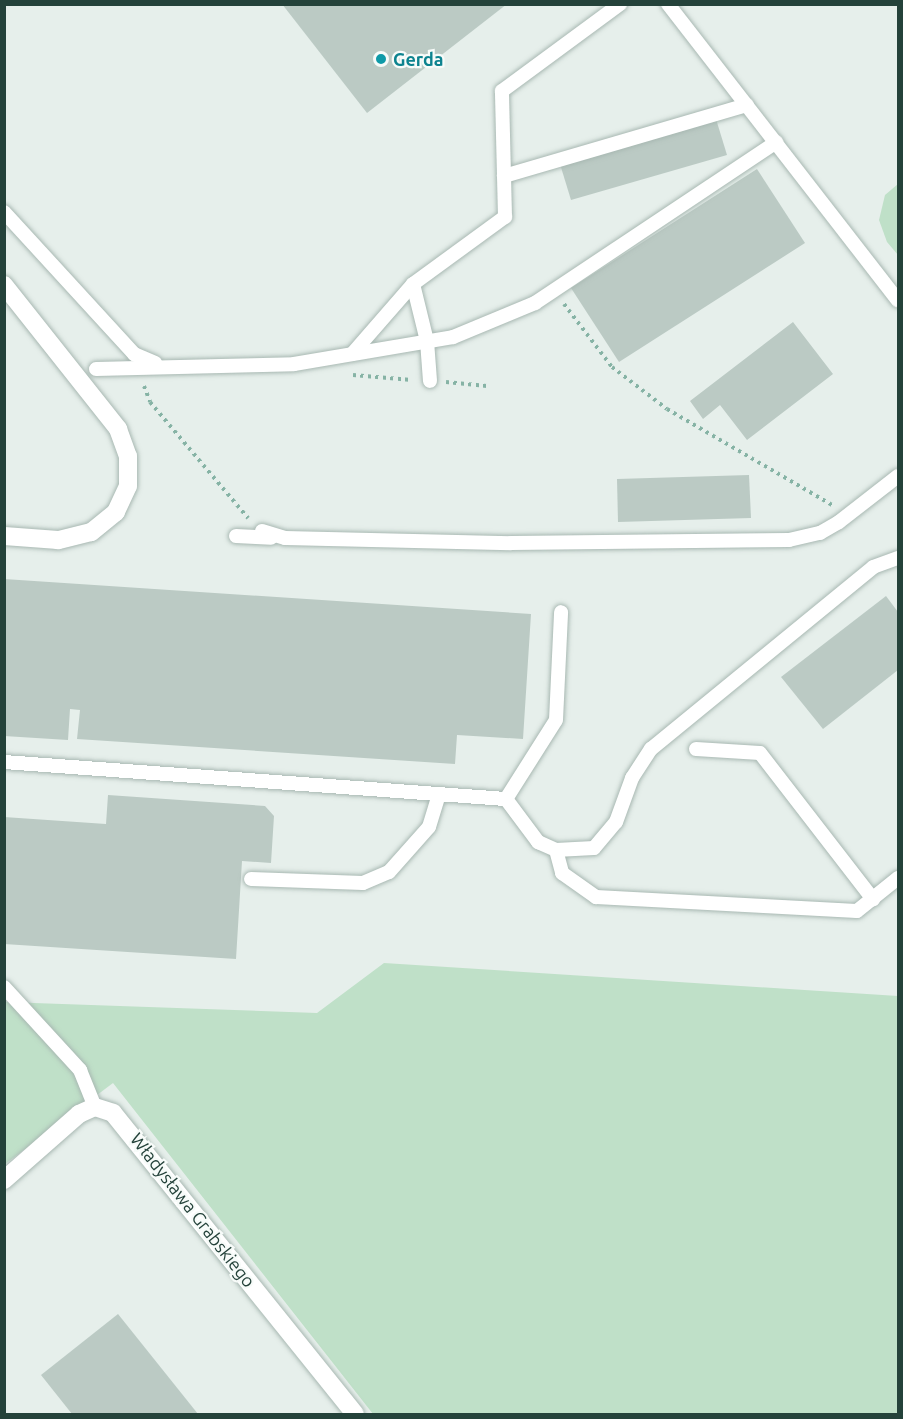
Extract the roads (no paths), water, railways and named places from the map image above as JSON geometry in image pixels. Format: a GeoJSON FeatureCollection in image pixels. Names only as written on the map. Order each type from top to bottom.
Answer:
{"type":"FeatureCollection","features":[{"type":"Feature","properties":{"kind":"street"},"geometry":{"type":"LineString","coordinates":[[4,285],[118,429],[128,456],[128,486],[116,512],[91,532],[58,540],[4,536]]}},
{"type":"Feature","properties":{"kind":"street"},"geometry":{"type":"LineString","coordinates":[[4,1180],[60,1128],[95,1107]]}},
{"type":"Feature","properties":{"kind":"street","name":"Władysława Grabskiego"},"geometry":{"type":"LineString","coordinates":[[95,1107],[120,1119],[355,1414]]}},
{"type":"Feature","properties":{"kind":"lane"},"geometry":{"type":"LineString","coordinates":[[352,354],[413,284],[505,217],[502,91],[620,4]]}},
{"type":"Feature","properties":{"kind":"lane"},"geometry":{"type":"LineString","coordinates":[[668,4],[898,300]]}},
{"type":"Feature","properties":{"kind":"lane"},"geometry":{"type":"LineString","coordinates":[[504,176],[747,105]]}},
{"type":"Feature","properties":{"kind":"lane"},"geometry":{"type":"LineString","coordinates":[[96,369],[160,365],[232,368],[352,354],[453,337],[503,318],[554,291],[776,142]]}},
{"type":"Feature","properties":{"kind":"lane"},"geometry":{"type":"LineString","coordinates":[[4,212],[50,267],[134,354],[160,365]]}},
{"type":"Feature","properties":{"kind":"lane"},"geometry":{"type":"LineString","coordinates":[[413,284],[427,341],[430,381]]}},
{"type":"Feature","properties":{"kind":"lane"},"geometry":{"type":"LineString","coordinates":[[236,536],[511,543],[789,540],[820,533],[898,476]]}},
{"type":"Feature","properties":{"kind":"lane"},"geometry":{"type":"LineString","coordinates":[[262,531],[285,538]]}},
{"type":"Feature","properties":{"kind":"lane"},"geometry":{"type":"LineString","coordinates":[[4,762],[506,799],[538,842],[556,850],[594,849],[616,822],[632,778],[651,749],[873,567],[898,558]]}},
{"type":"Feature","properties":{"kind":"lane"},"geometry":{"type":"LineString","coordinates":[[506,799],[556,720],[561,612]]}},
{"type":"Feature","properties":{"kind":"lane"},"geometry":{"type":"LineString","coordinates":[[696,749],[760,753],[873,899]]}},
{"type":"Feature","properties":{"kind":"lane"},"geometry":{"type":"LineString","coordinates":[[251,879],[363,883],[389,872],[429,827],[439,794]]}},
{"type":"Feature","properties":{"kind":"lane"},"geometry":{"type":"LineString","coordinates":[[556,850],[562,873],[596,897],[857,911],[898,878]]}},
{"type":"Feature","properties":{"kind":"lane"},"geometry":{"type":"LineString","coordinates":[[4,987],[80,1070],[95,1107]]}},
{"type":"Feature","properties":{"kind":"place","name":"Gerda"},"geometry":{"type":"Point","coordinates":[381,59]}}]}
